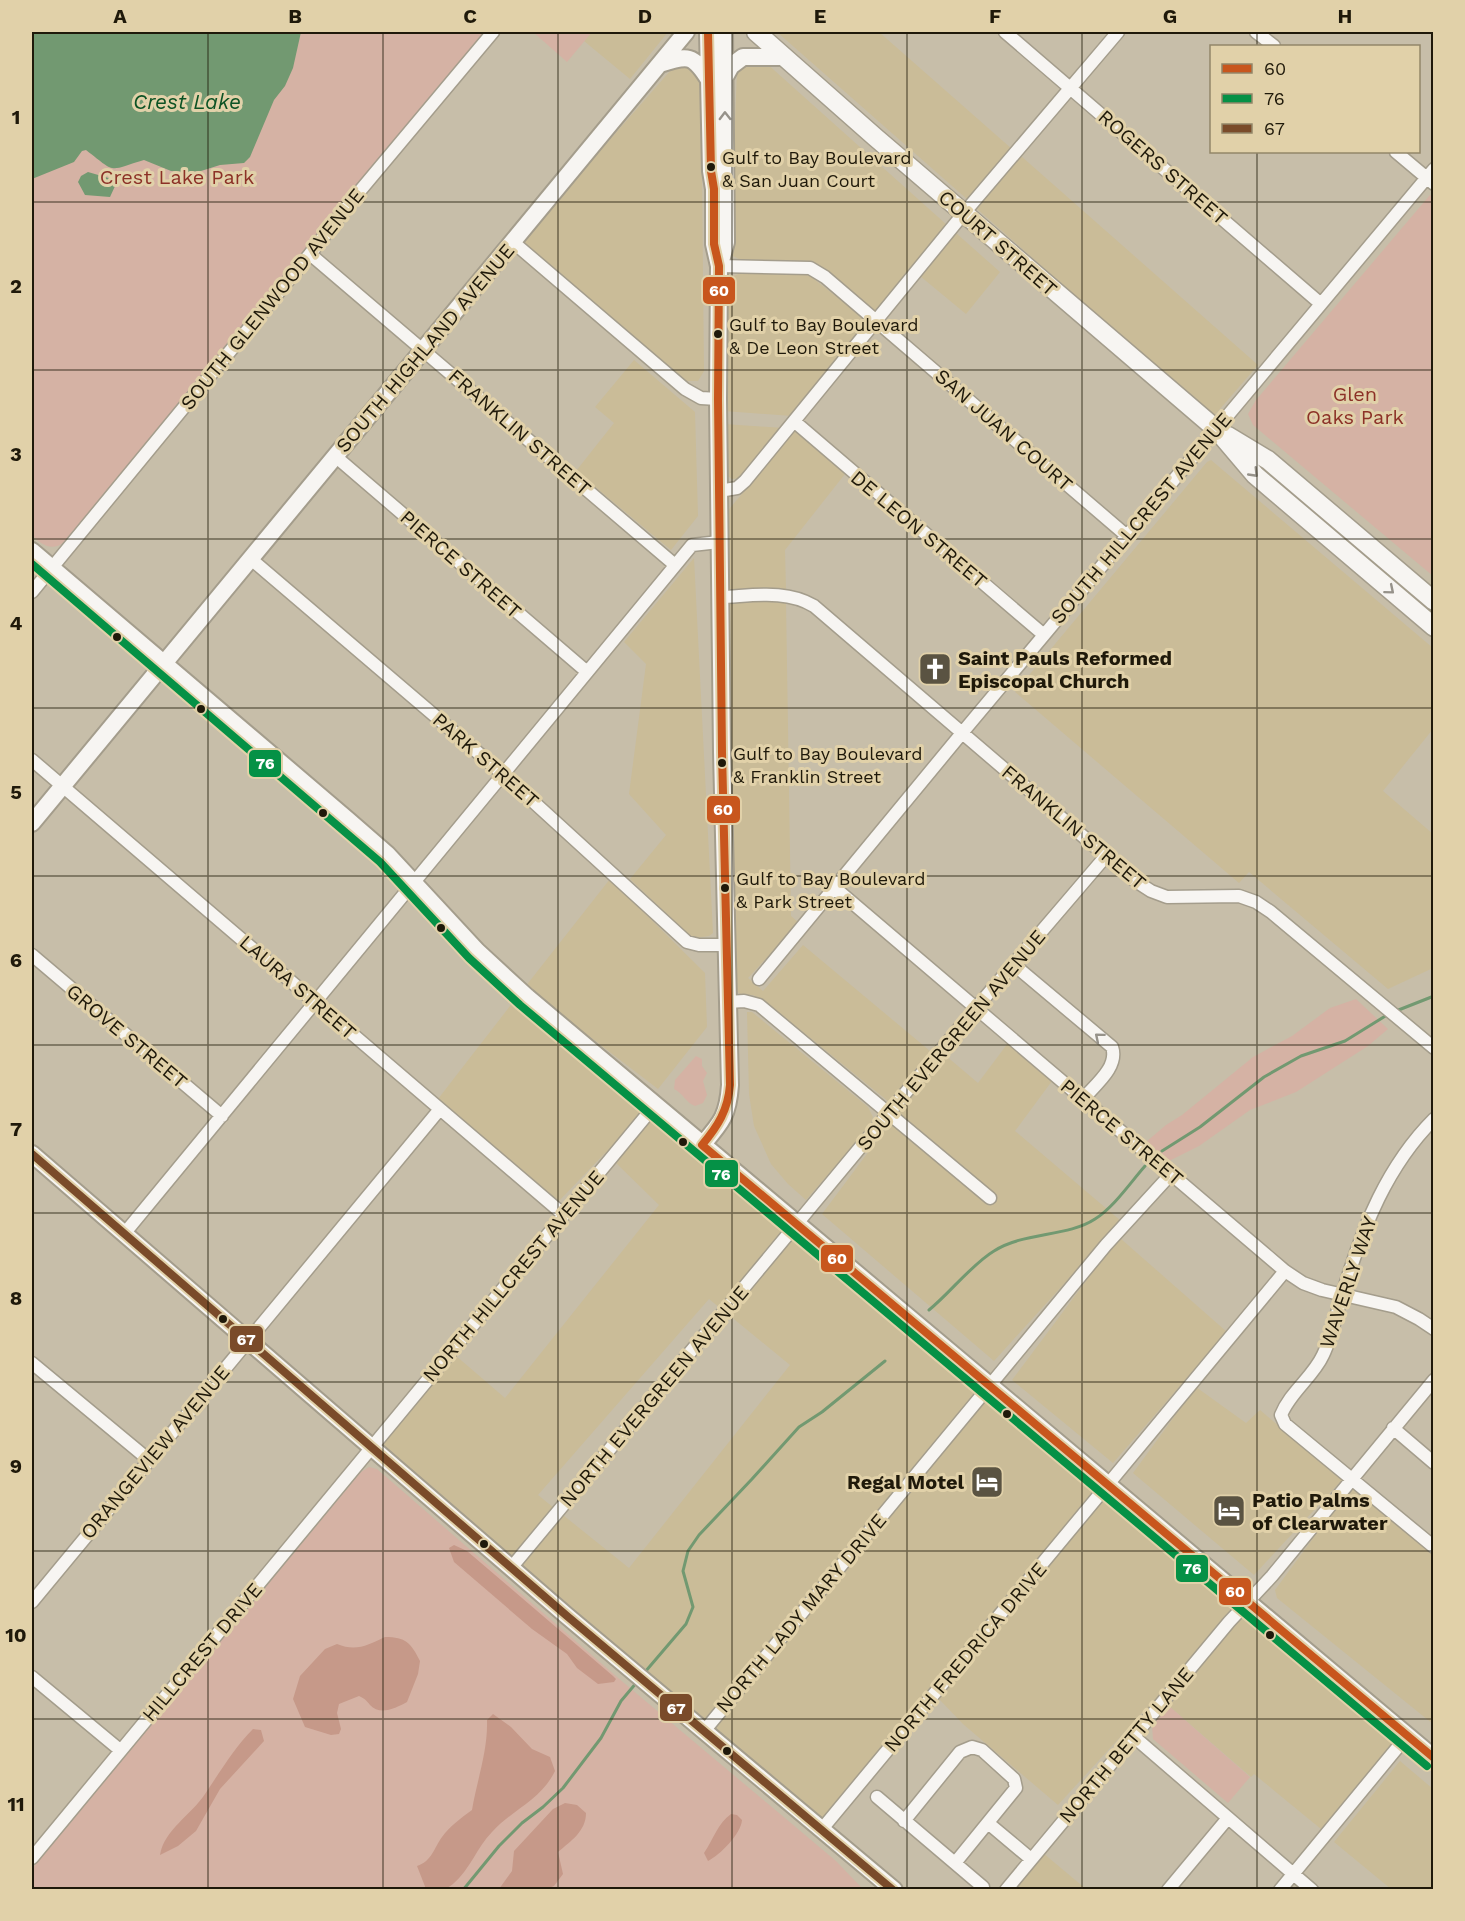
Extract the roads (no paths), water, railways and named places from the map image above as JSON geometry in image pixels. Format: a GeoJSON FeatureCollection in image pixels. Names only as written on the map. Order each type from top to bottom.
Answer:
{"type":"FeatureCollection","features":[{"type":"Feature","properties":{"kind":"main road","name":"COURT STREET"},"geometry":{"type":"LineString","coordinates":[[756,32],[1216,429],[1255,475],[1434,627]]}},
{"type":"Feature","properties":{"kind":"main road","name":"COURT STREET"},"geometry":{"type":"LineString","coordinates":[[1216,429],[1268,460],[1434,601]]}},
{"type":"Feature","properties":{"kind":"street","name":"SOUTH GLENWOOD AVENUE"},"geometry":{"type":"LineString","coordinates":[[32,592],[354,198],[493,32]]}},
{"type":"Feature","properties":{"kind":"street","name":"SOUTH HIGHLAND AVENUE"},"geometry":{"type":"LineString","coordinates":[[32,823],[686,32]]}},
{"type":"Feature","properties":{"kind":"street"},"geometry":{"type":"LineString","coordinates":[[702,1145],[721,1123],[729,1106],[730,1085],[718,399],[719,266],[726,242],[717,78],[708,32]]}},
{"type":"Feature","properties":{"kind":"street"},"geometry":{"type":"LineString","coordinates":[[717,78],[724,32]]}},
{"type":"Feature","properties":{"kind":"street","name":"ROGERS STREET"},"geometry":{"type":"LineString","coordinates":[[1005,32],[1321,304]]}},
{"type":"Feature","properties":{"kind":"street"},"geometry":{"type":"LineString","coordinates":[[719,492],[737,488],[745,481],[964,213],[1118,32]]}},
{"type":"Feature","properties":{"kind":"street"},"geometry":{"type":"LineString","coordinates":[[1256,32],[1273,45]]}},
{"type":"Feature","properties":{"kind":"street"},"geometry":{"type":"LineString","coordinates":[[717,78],[743,57],[784,57]]}},
{"type":"Feature","properties":{"kind":"street"},"geometry":{"type":"LineString","coordinates":[[659,65],[680,58],[691,59],[717,78]]}},
{"type":"Feature","properties":{"kind":"street"},"geometry":{"type":"LineString","coordinates":[[1397,153],[1431,177]]}},
{"type":"Feature","properties":{"kind":"street","name":"SOUTH HILLCREST AVENUE"},"geometry":{"type":"LineString","coordinates":[[759,979],[1216,429],[1431,177]]}},
{"type":"Feature","properties":{"kind":"street"},"geometry":{"type":"LineString","coordinates":[[513,242],[685,389],[700,397],[718,399]]}},
{"type":"Feature","properties":{"kind":"street","name":"FRANKLIN STREET"},"geometry":{"type":"LineString","coordinates":[[310,254],[675,565]]}},
{"type":"Feature","properties":{"kind":"street","name":"SAN JUAN COURT"},"geometry":{"type":"LineString","coordinates":[[719,266],[810,268],[825,277],[1127,536]]}},
{"type":"Feature","properties":{"kind":"street","name":"DE LEON STREET"},"geometry":{"type":"LineString","coordinates":[[795,422],[1044,635]]}},
{"type":"Feature","properties":{"kind":"street","name":"PIERCE STREET"},"geometry":{"type":"LineString","coordinates":[[335,456],[586,671]]}},
{"type":"Feature","properties":{"kind":"street"},"geometry":{"type":"LineString","coordinates":[[1347,554],[1359,538]]}},
{"type":"Feature","properties":{"kind":"street"},"geometry":{"type":"LineString","coordinates":[[124,1234],[692,545],[719,542]]}},
{"type":"Feature","properties":{"kind":"street"},"geometry":{"type":"LineString","coordinates":[[32,551],[387,854],[477,951],[527,997],[1434,1758]]}},
{"type":"Feature","properties":{"kind":"street","name":"PARK STREET"},"geometry":{"type":"LineString","coordinates":[[251,559],[503,774],[687,942],[699,945],[726,945]]}},
{"type":"Feature","properties":{"kind":"street","name":"FRANKLIN STREET"},"geometry":{"type":"LineString","coordinates":[[720,597],[779,595],[800,598],[814,606],[1134,880],[1151,891],[1167,897],[1239,896],[1256,902],[1434,1048]]}},
{"type":"Feature","properties":{"kind":"street","name":"LAURA STREET"},"geometry":{"type":"LineString","coordinates":[[32,760],[564,1215]]}},
{"type":"Feature","properties":{"kind":"street","name":"SOUTH EVERGREEN AVENUE"},"geometry":{"type":"LineString","coordinates":[[797,1224],[1106,855]]}},
{"type":"Feature","properties":{"kind":"street","name":"PIERCE STREET"},"geometry":{"type":"LineString","coordinates":[[835,888],[1285,1271],[1303,1282],[1396,1307],[1434,1329]]}},
{"type":"Feature","properties":{"kind":"street","name":"GROVE STREET"},"geometry":{"type":"LineString","coordinates":[[32,955],[222,1116]]}},
{"type":"Feature","properties":{"kind":"street"},"geometry":{"type":"LineString","coordinates":[[1013,964],[1112,1047],[1113,1065],[1083,1099]]}},
{"type":"Feature","properties":{"kind":"street"},"geometry":{"type":"LineString","coordinates":[[728,1002],[744,1001],[759,1005],[990,1198]]}},
{"type":"Feature","properties":{"kind":"street","name":"NORTH HILLCREST AVENUE"},"geometry":{"type":"LineString","coordinates":[[372,1446],[655,1105]]}},
{"type":"Feature","properties":{"kind":"street","name":"ORANGEVIEW AVENUE"},"geometry":{"type":"LineString","coordinates":[[32,1602],[440,1109]]}},
{"type":"Feature","properties":{"kind":"street","name":"WAVERLY WAY"},"geometry":{"type":"LineString","coordinates":[[1351,1478],[1285,1424],[1281,1415],[1285,1405],[1323,1356],[1359,1241],[1376,1200],[1399,1162],[1434,1119]]}},
{"type":"Feature","properties":{"kind":"street"},"geometry":{"type":"LineString","coordinates":[[32,1154],[511,1568],[822,1829],[887,1887]]}},
{"type":"Feature","properties":{"kind":"street","name":"NORTH LADY MARY DRIVE"},"geometry":{"type":"LineString","coordinates":[[705,1730],[1106,1245],[1171,1174]]}},
{"type":"Feature","properties":{"kind":"street","name":"NORTH EVERGREEN AVENUE"},"geometry":{"type":"LineString","coordinates":[[511,1568],[797,1224]]}},
{"type":"Feature","properties":{"kind":"street","name":"NORTH FREDRICA DRIVE"},"geometry":{"type":"LineString","coordinates":[[822,1829],[1285,1271]]}},
{"type":"Feature","properties":{"kind":"street"},"geometry":{"type":"LineString","coordinates":[[34,1369],[149,1460]]}},
{"type":"Feature","properties":{"kind":"street","name":"NORTH BETTY LANE"},"geometry":{"type":"LineString","coordinates":[[1006,1890],[1247,1601],[1272,1576],[1434,1380]]}},
{"type":"Feature","properties":{"kind":"street"},"geometry":{"type":"LineString","coordinates":[[1393,1428],[1434,1463]]}},
{"type":"Feature","properties":{"kind":"street","name":"HILLCREST DRIVE"},"geometry":{"type":"LineString","coordinates":[[32,1858],[372,1446]]}},
{"type":"Feature","properties":{"kind":"street"},"geometry":{"type":"LineString","coordinates":[[1351,1478],[1434,1547]]}},
{"type":"Feature","properties":{"kind":"street"},"geometry":{"type":"LineString","coordinates":[[32,1677],[120,1750]]}},
{"type":"Feature","properties":{"kind":"street"},"geometry":{"type":"LineString","coordinates":[[1281,1890],[1407,1736]]}},
{"type":"Feature","properties":{"kind":"street"},"geometry":{"type":"LineString","coordinates":[[1133,1737],[1312,1890]]}},
{"type":"Feature","properties":{"kind":"street"},"geometry":{"type":"LineString","coordinates":[[904,1821],[960,1752],[972,1747],[982,1750],[1011,1775],[1016,1784],[1014,1792],[955,1863]]}},
{"type":"Feature","properties":{"kind":"street"},"geometry":{"type":"LineString","coordinates":[[877,1797],[983,1887]]}},
{"type":"Feature","properties":{"kind":"street"},"geometry":{"type":"LineString","coordinates":[[1168,1890],[1228,1818]]}},
{"type":"Feature","properties":{"kind":"street"},"geometry":{"type":"LineString","coordinates":[[988,1823],[1031,1859]]}},
{"type":"Feature","properties":{"kind":"water","name":"Crest Lake"},"geometry":{"type":"Polygon","coordinates":[[[32,32],[301,32],[293,68],[285,86],[274,100],[250,157],[244,163],[220,165],[201,171],[188,172],[171,171],[144,160],[113,168],[108,167],[86,150],[82,151],[74,162],[32,179],[32,32]]]}},
{"type":"Feature","properties":{"kind":"water"},"geometry":{"type":"Polygon","coordinates":[[[88,172],[112,179],[116,184],[110,197],[85,195],[78,182],[81,176],[88,172]]]}},
{"type":"Feature","properties":{"kind":"waterway"},"geometry":{"type":"LineString","coordinates":[[1396,1011],[1434,996]]}},
{"type":"Feature","properties":{"kind":"waterway"},"geometry":{"type":"LineString","coordinates":[[1162,1151],[1200,1127],[1264,1077],[1301,1056],[1345,1041],[1387,1015]]}},
{"type":"Feature","properties":{"kind":"waterway"},"geometry":{"type":"LineString","coordinates":[[929,1310],[978,1263],[994,1251],[1018,1241],[1072,1229],[1095,1219],[1115,1201],[1145,1166]]}},
{"type":"Feature","properties":{"kind":"waterway"},"geometry":{"type":"LineString","coordinates":[[645,1672],[686,1624],[693,1607],[683,1571],[688,1551],[699,1535],[799,1427],[822,1412],[885,1361]]}},
{"type":"Feature","properties":{"kind":"waterway"},"geometry":{"type":"LineString","coordinates":[[463,1890],[499,1846],[563,1788],[601,1738],[621,1701],[637,1682]]}},
{"type":"Feature","properties":{"kind":"place","name":"Gulf to Bay Boulevard & San Juan Court"},"geometry":{"type":"Point","coordinates":[711,167]}},
{"type":"Feature","properties":{"kind":"place","name":"Gulf to Bay Boulevard & De Leon Street"},"geometry":{"type":"Point","coordinates":[718,334]}},
{"type":"Feature","properties":{"kind":"place","name":"Saint Pauls Reformed Episcopal Church"},"geometry":{"type":"Point","coordinates":[935,669]}},
{"type":"Feature","properties":{"kind":"place","name":"Gulf to Bay Boulevard & Franklin Street"},"geometry":{"type":"Point","coordinates":[722,763]}},
{"type":"Feature","properties":{"kind":"place","name":"Gulf to Bay Boulevard & Park Street"},"geometry":{"type":"Point","coordinates":[725,888]}},
{"type":"Feature","properties":{"kind":"place","name":"Regal Motel"},"geometry":{"type":"Point","coordinates":[987,1482]}},
{"type":"Feature","properties":{"kind":"place","name":"Patio Palms of Clearwater"},"geometry":{"type":"Point","coordinates":[1229,1511]}},
{"type":"Feature","properties":{"kind":"park label","name":"Crest Lake Park"},"geometry":{"type":"Point","coordinates":[177,177]}},
{"type":"Feature","properties":{"kind":"park label","name":"Glen Oaks Park"},"geometry":{"type":"Point","coordinates":[1355,406]}}]}
